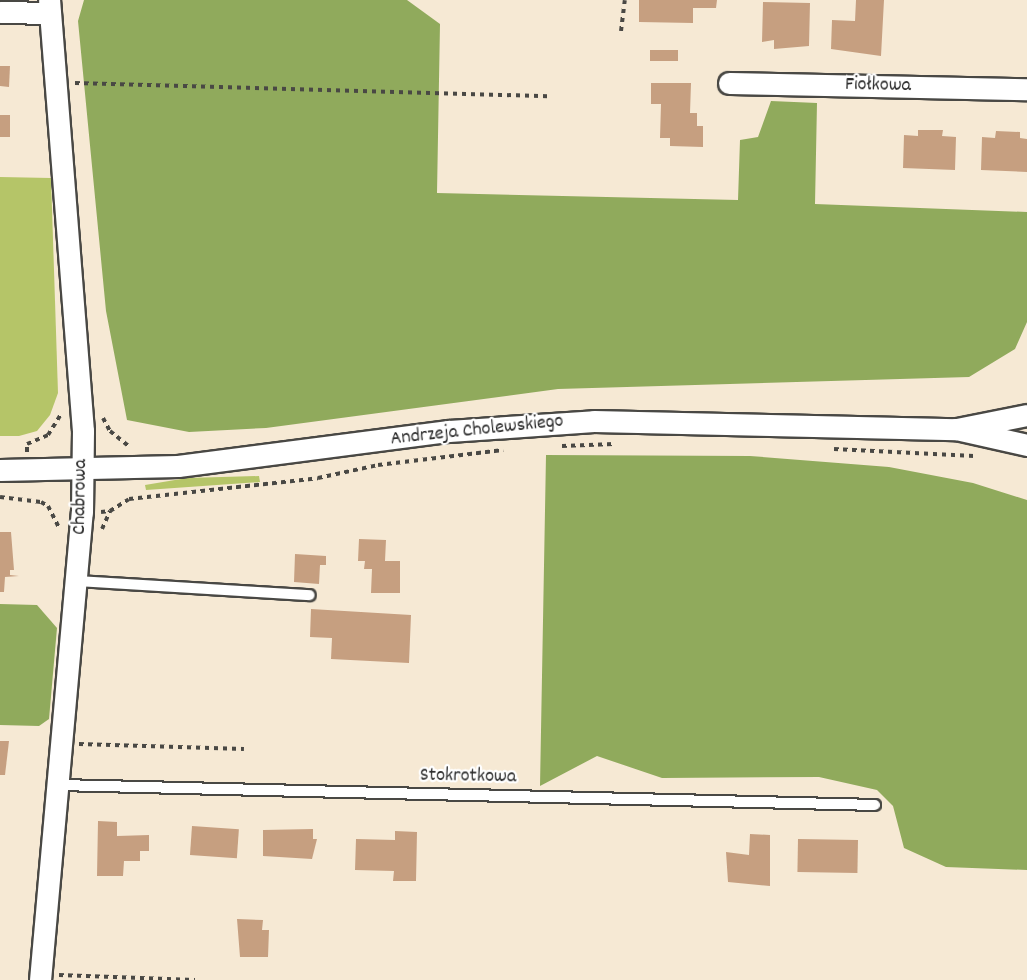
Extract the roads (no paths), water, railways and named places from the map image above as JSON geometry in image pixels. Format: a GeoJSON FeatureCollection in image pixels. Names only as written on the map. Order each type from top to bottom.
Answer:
{"type":"FeatureCollection","features":[{"type":"Feature","properties":{"kind":"street","name":"Chabrowa"},"geometry":{"type":"LineString","coordinates":[[0,12],[50,7],[54,82],[72,272],[82,469],[78,581],[40,977]]}},
{"type":"Feature","properties":{"kind":"street","name":"Fiołkowa"},"geometry":{"type":"LineString","coordinates":[[729,82],[1027,89]]}},
{"type":"Feature","properties":{"kind":"street","name":"Andrzeja Cholewskiego"},"geometry":{"type":"LineString","coordinates":[[956,429],[1027,415]]}},
{"type":"Feature","properties":{"kind":"street","name":"Andrzeja Cholewskiego"},"geometry":{"type":"LineString","coordinates":[[0,470],[82,469],[237,461],[449,431],[594,421],[956,429],[1027,445]]}},
{"type":"Feature","properties":{"kind":"lane"},"geometry":{"type":"LineString","coordinates":[[78,581],[310,596]]}},
{"type":"Feature","properties":{"kind":"lane","name":"Stokrotkowa"},"geometry":{"type":"LineString","coordinates":[[59,785],[876,805]]}}]}
